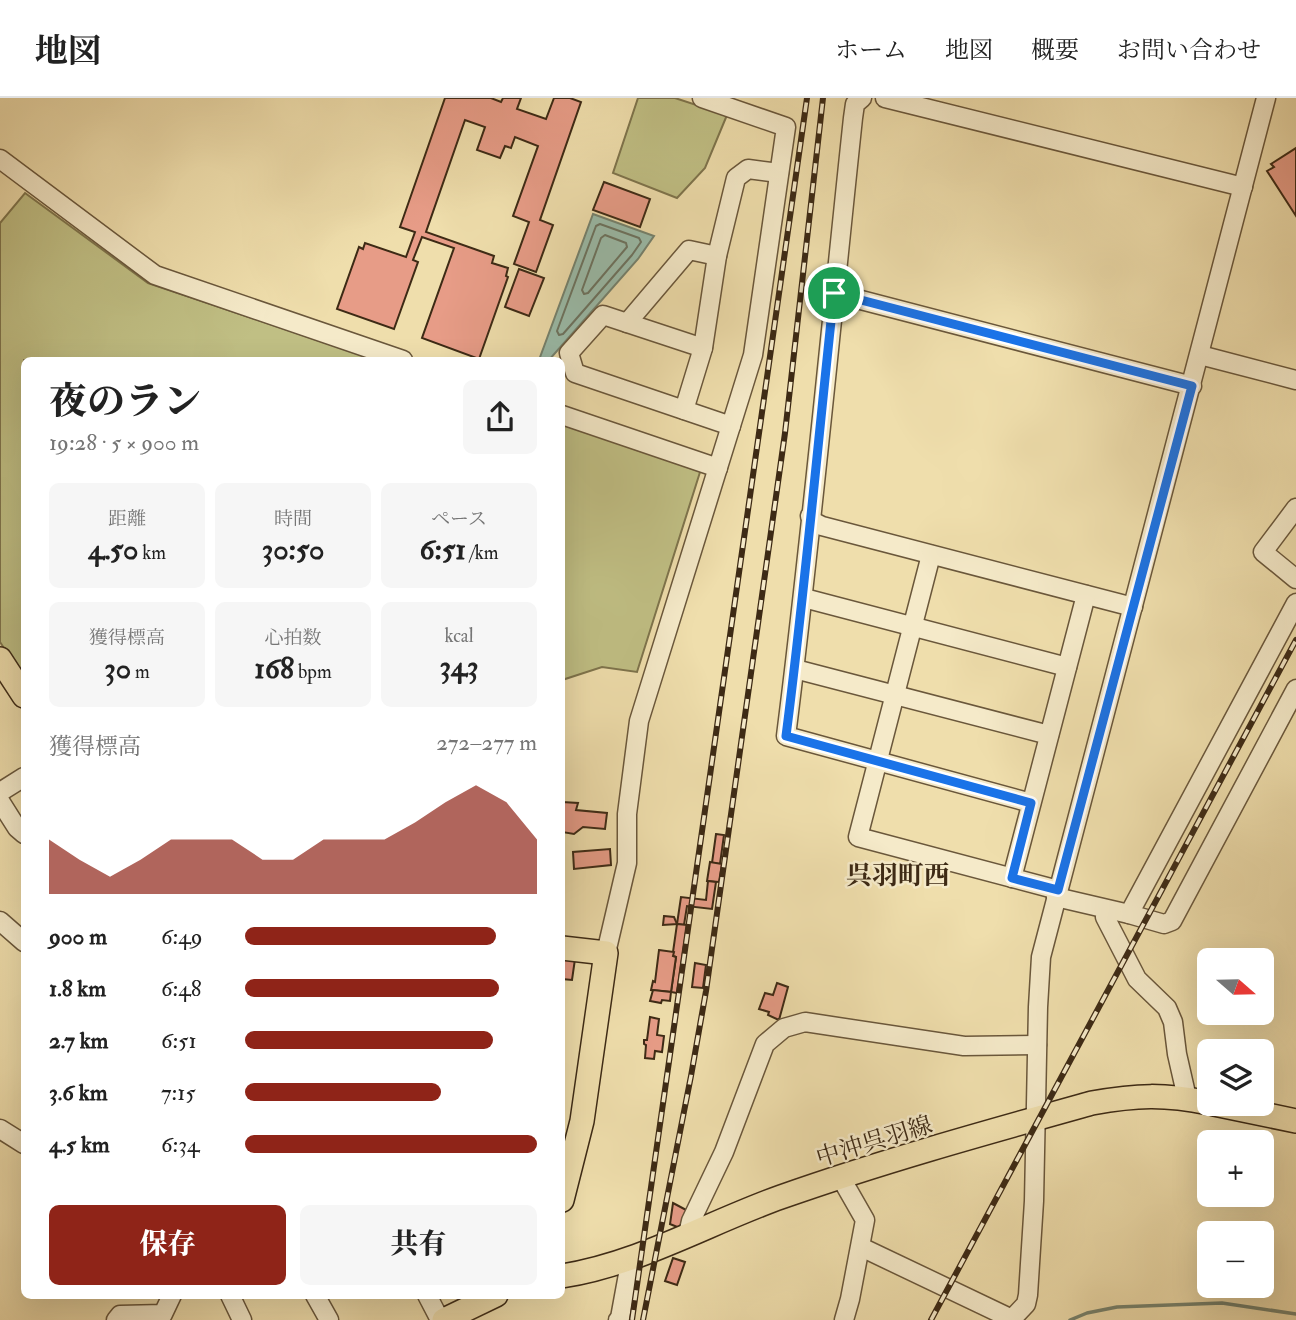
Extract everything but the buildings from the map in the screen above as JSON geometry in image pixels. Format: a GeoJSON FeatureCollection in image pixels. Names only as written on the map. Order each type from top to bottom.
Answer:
{"type":"FeatureCollection","features":[{"type":"Feature","properties":{"kind":"main road"},"geometry":{"type":"LineString","coordinates":[[0,660],[21,692]]}},
{"type":"Feature","properties":{"kind":"main road"},"geometry":{"type":"LineString","coordinates":[[565,948],[606,953],[582,1121],[565,1188]]}},
{"type":"Feature","properties":{"kind":"main road","name":"中沖呉羽線"},"geometry":{"type":"LineString","coordinates":[[565,1276],[591,1272],[631,1258],[781,1198],[841,1178],[1091,1103],[1131,1096],[1157,1095],[1197,1101]]}},
{"type":"Feature","properties":{"kind":"main road","name":"中沖呉羽線"},"geometry":{"type":"LineString","coordinates":[[1272,1116],[1296,1121]]}},
{"type":"Feature","properties":{"kind":"main road"},"geometry":{"type":"LineString","coordinates":[[442,1320],[487,1299]]}},
{"type":"Feature","properties":{"kind":"street"},"geometry":{"type":"LineString","coordinates":[[606,953],[627,863],[627,814],[639,721],[753,355],[786,127],[702,98]]}},
{"type":"Feature","properties":{"kind":"street"},"geometry":{"type":"LineString","coordinates":[[862,98],[855,104],[810,516],[804,598],[786,736],[1031,803]]}},
{"type":"Feature","properties":{"kind":"street"},"geometry":{"type":"LineString","coordinates":[[885,98],[1243,187]]}},
{"type":"Feature","properties":{"kind":"street"},"geometry":{"type":"LineString","coordinates":[[860,1247],[1012,1320],[1026,1304],[1041,957],[1266,98]]}},
{"type":"Feature","properties":{"kind":"street"},"geometry":{"type":"LineString","coordinates":[[0,159],[155,275],[394,357]]}},
{"type":"Feature","properties":{"kind":"street"},"geometry":{"type":"LineString","coordinates":[[684,410],[702,348],[717,256],[736,178],[748,169],[779,173]]}},
{"type":"Feature","properties":{"kind":"street"},"geometry":{"type":"LineString","coordinates":[[627,323],[689,250],[717,256]]}},
{"type":"Feature","properties":{"kind":"street"},"geometry":{"type":"LineString","coordinates":[[834,293],[1192,386]]}},
{"type":"Feature","properties":{"kind":"street"},"geometry":{"type":"LineString","coordinates":[[702,348],[603,315],[569,354],[575,373],[731,426]]}},
{"type":"Feature","properties":{"kind":"street"},"geometry":{"type":"LineString","coordinates":[[1200,355],[1296,380]]}},
{"type":"Feature","properties":{"kind":"street"},"geometry":{"type":"LineString","coordinates":[[565,416],[718,468]]}},
{"type":"Feature","properties":{"kind":"street"},"geometry":{"type":"LineString","coordinates":[[1296,508],[1263,552],[1296,579]]}},
{"type":"Feature","properties":{"kind":"street"},"geometry":{"type":"LineString","coordinates":[[810,516],[822,526],[1133,607]]}},
{"type":"Feature","properties":{"kind":"street"},"geometry":{"type":"LineString","coordinates":[[930,555],[858,837],[1012,878],[1164,924],[1172,921],[1296,689]]}},
{"type":"Feature","properties":{"kind":"street"},"geometry":{"type":"LineString","coordinates":[[1012,878],[1086,595]]}},
{"type":"Feature","properties":{"kind":"street"},"geometry":{"type":"LineString","coordinates":[[804,598],[1067,667]]}},
{"type":"Feature","properties":{"kind":"street"},"geometry":{"type":"LineString","coordinates":[[1129,914],[1296,603]]}},
{"type":"Feature","properties":{"kind":"street"},"geometry":{"type":"LineString","coordinates":[[795,669],[1049,735]]}},
{"type":"Feature","properties":{"kind":"street"},"geometry":{"type":"LineString","coordinates":[[0,792],[21,779]]}},
{"type":"Feature","properties":{"kind":"street"},"geometry":{"type":"LineString","coordinates":[[0,801],[21,831]]}},
{"type":"Feature","properties":{"kind":"street"},"geometry":{"type":"LineString","coordinates":[[1105,917],[1137,979],[1167,1008],[1173,1023],[1177,1054],[1197,1091]]}},
{"type":"Feature","properties":{"kind":"street"},"geometry":{"type":"LineString","coordinates":[[0,921],[21,939]]}},
{"type":"Feature","properties":{"kind":"street"},"geometry":{"type":"LineString","coordinates":[[688,1234],[691,1221],[741,1112],[765,1044],[784,1028],[806,1022],[964,1046],[1037,1045]]}},
{"type":"Feature","properties":{"kind":"street"},"geometry":{"type":"LineString","coordinates":[[0,1129],[21,1142]]}},
{"type":"Feature","properties":{"kind":"street"},"geometry":{"type":"LineString","coordinates":[[841,1178],[865,1220],[844,1320]]}},
{"type":"Feature","properties":{"kind":"street"},"geometry":{"type":"LineString","coordinates":[[618,1320],[621,1318],[631,1258]]}},
{"type":"Feature","properties":{"kind":"street"},"geometry":{"type":"LineString","coordinates":[[116,1320],[120,1315],[163,1314],[170,1299]]}},
{"type":"Feature","properties":{"kind":"street"},"geometry":{"type":"LineString","coordinates":[[232,1299],[242,1320]]}},
{"type":"Feature","properties":{"kind":"street"},"geometry":{"type":"LineString","coordinates":[[317,1299],[329,1320]]}},
{"type":"Feature","properties":{"kind":"street"},"geometry":{"type":"LineString","coordinates":[[429,1299],[442,1320]]}},
{"type":"Feature","properties":{"kind":"shaded area"},"geometry":{"type":"Polygon","coordinates":[[[638,98],[675,98],[727,115],[705,168],[677,198],[613,173],[638,98]]]}},
{"type":"Feature","properties":{"kind":"shaded area"},"geometry":{"type":"Polygon","coordinates":[[[25,193],[148,283],[367,357],[21,357],[21,674],[0,642],[0,223],[25,193]]]}},
{"type":"Feature","properties":{"kind":"shaded area"},"geometry":{"type":"Polygon","coordinates":[[[565,423],[701,469],[637,672],[602,667],[565,679],[565,423]]]}},
{"type":"Feature","properties":{"kind":"water"},"geometry":{"type":"Polygon","coordinates":[[[593,214],[654,236],[638,259],[552,357],[540,357],[593,214]]]}},
{"type":"Feature","properties":{"kind":"waterway"},"geometry":{"type":"LineString","coordinates":[[1070,1320],[1087,1313],[1117,1307],[1222,1303],[1296,1314]]}},
{"type":"Feature","properties":{"kind":"railway"},"geometry":{"type":"LineString","coordinates":[[632,1320],[807,98]]}},
{"type":"Feature","properties":{"kind":"railway"},"geometry":{"type":"LineString","coordinates":[[643,1320],[706,991],[785,433],[823,98]]}},
{"type":"Feature","properties":{"kind":"railway"},"geometry":{"type":"LineString","coordinates":[[931,1320],[1296,640]]}},
{"type":"Feature","properties":{"kind":"district","name":"呉羽町西"},"geometry":{"type":"Point","coordinates":[898,875]}},
{"type":"Feature","properties":{"kind":"route"},"geometry":{"type":"LineString","coordinates":[[834,293],[1192,386],[1058,890],[1012,878],[1031,803],[786,736],[804,598],[834,293]]}}]}
